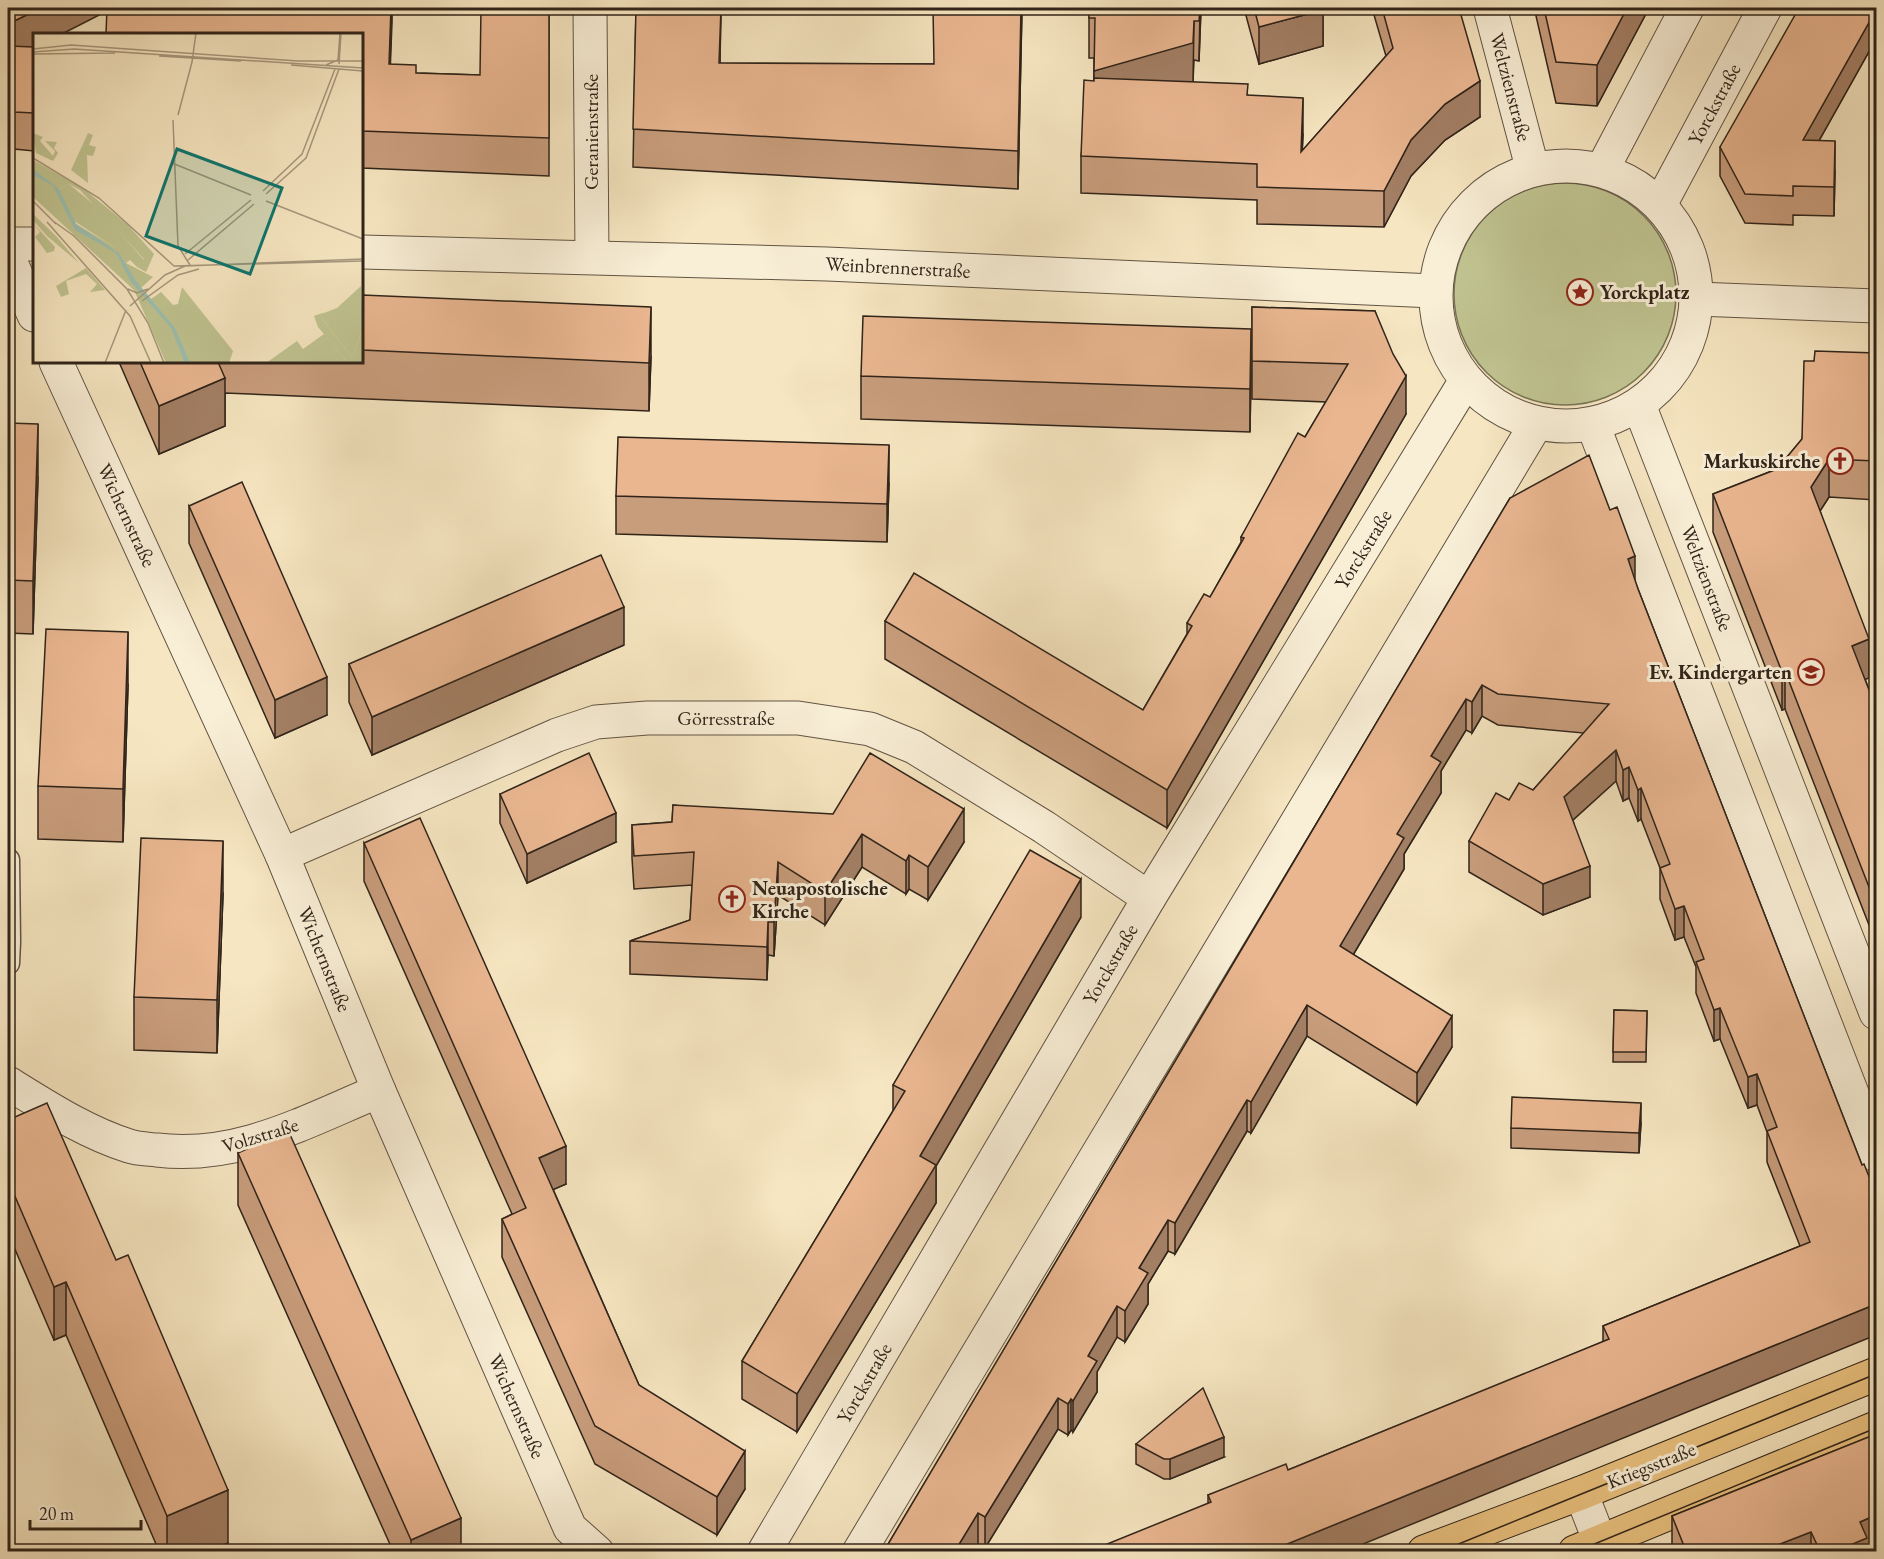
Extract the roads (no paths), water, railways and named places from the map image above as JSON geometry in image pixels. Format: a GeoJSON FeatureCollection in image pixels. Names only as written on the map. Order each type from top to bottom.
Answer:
{"type":"FeatureCollection","features":[{"type":"Feature","properties":{"kind":"main road","name":"Kriegsstraße"},"geometry":{"type":"LineString","coordinates":[[1424,1551],[1581,1493],[1876,1374]]}},
{"type":"Feature","properties":{"kind":"main road"},"geometry":{"type":"LineString","coordinates":[[1593,1548],[1876,1428]]}},
{"type":"Feature","properties":{"kind":"street","name":"Geranienstraße"},"geometry":{"type":"LineString","coordinates":[[590,8],[592,256]]}},
{"type":"Feature","properties":{"kind":"street","name":"Weltzienstraße"},"geometry":{"type":"LineString","coordinates":[[1490,8],[1532,167]]}},
{"type":"Feature","properties":{"kind":"street"},"geometry":{"type":"LineString","coordinates":[[1603,168],[1687,8]]}},
{"type":"Feature","properties":{"kind":"street","name":"Yorckstraße"},"geometry":{"type":"LineString","coordinates":[[1662,201],[1765,8]]}},
{"type":"Feature","properties":{"kind":"street"},"geometry":{"type":"LineString","coordinates":[[1532,167],[1603,168],[1662,201],[1689,252],[1697,299],[1689,341],[1670,376],[1639,405],[1593,425],[1578,427],[1536,424],[1500,411],[1465,382],[1443,344],[1434,291],[1449,237],[1481,194],[1532,167]]}},
{"type":"Feature","properties":{"kind":"street"},"geometry":{"type":"LineString","coordinates":[[8,244],[33,244]]}},
{"type":"Feature","properties":{"kind":"street","name":"Weinbrennerstraße"},"geometry":{"type":"LineString","coordinates":[[363,252],[592,256],[849,265],[1434,291]]}},
{"type":"Feature","properties":{"kind":"street"},"geometry":{"type":"LineString","coordinates":[[8,256],[33,313]]}},
{"type":"Feature","properties":{"kind":"street"},"geometry":{"type":"LineString","coordinates":[[1697,299],[1876,306]]}},
{"type":"Feature","properties":{"kind":"street","name":"Wichernstraße"},"geometry":{"type":"LineString","coordinates":[[56,363],[282,855],[379,1091],[570,1528],[597,1551]]}},
{"type":"Feature","properties":{"kind":"street","name":"Yorckstraße"},"geometry":{"type":"LineString","coordinates":[[764,1551],[1149,898],[1465,382]]}},
{"type":"Feature","properties":{"kind":"street","name":"Weltzienstraße"},"geometry":{"type":"LineString","coordinates":[[1639,405],[1876,1013]]}},
{"type":"Feature","properties":{"kind":"street"},"geometry":{"type":"LineString","coordinates":[[859,1551],[1536,424]]}},
{"type":"Feature","properties":{"kind":"street"},"geometry":{"type":"LineString","coordinates":[[1593,425],[1876,1155]]}},
{"type":"Feature","properties":{"kind":"street","name":"Görresstraße"},"geometry":{"type":"LineString","coordinates":[[282,855],[557,735],[596,722],[647,718],[798,718],[870,729],[914,747],[1044,827],[1149,898]]}},
{"type":"Feature","properties":{"kind":"street"},"geometry":{"type":"LineString","coordinates":[[1779,904],[1826,886]]}},
{"type":"Feature","properties":{"kind":"street","name":"Volzstraße"},"geometry":{"type":"LineString","coordinates":[[8,1083],[77,1126],[132,1147],[181,1153],[230,1148],[263,1138],[379,1091]]}},
{"type":"Feature","properties":{"kind":"street"},"geometry":{"type":"LineString","coordinates":[[1581,1493],[1593,1548]]}},
{"type":"Feature","properties":{"kind":"lane"},"geometry":{"type":"LineString","coordinates":[[8,860],[8,963]]}},
{"type":"Feature","properties":{"kind":"tram line"},"geometry":{"type":"LineString","coordinates":[[1439,1552],[1876,1374]]}},
{"type":"Feature","properties":{"kind":"tram line"},"geometry":{"type":"LineString","coordinates":[[1575,1552],[1876,1428]]}},
{"type":"Feature","properties":{"kind":"place","name":"Yorckplatz"},"geometry":{"type":"Point","coordinates":[1580,292]}},
{"type":"Feature","properties":{"kind":"place","name":"Markuskirche"},"geometry":{"type":"Point","coordinates":[1840,461]}},
{"type":"Feature","properties":{"kind":"place","name":"Ev. Kindergarten"},"geometry":{"type":"Point","coordinates":[1811,672]}},
{"type":"Feature","properties":{"kind":"place","name":"Neuapostolische Kirche"},"geometry":{"type":"Point","coordinates":[732,899]}}]}
